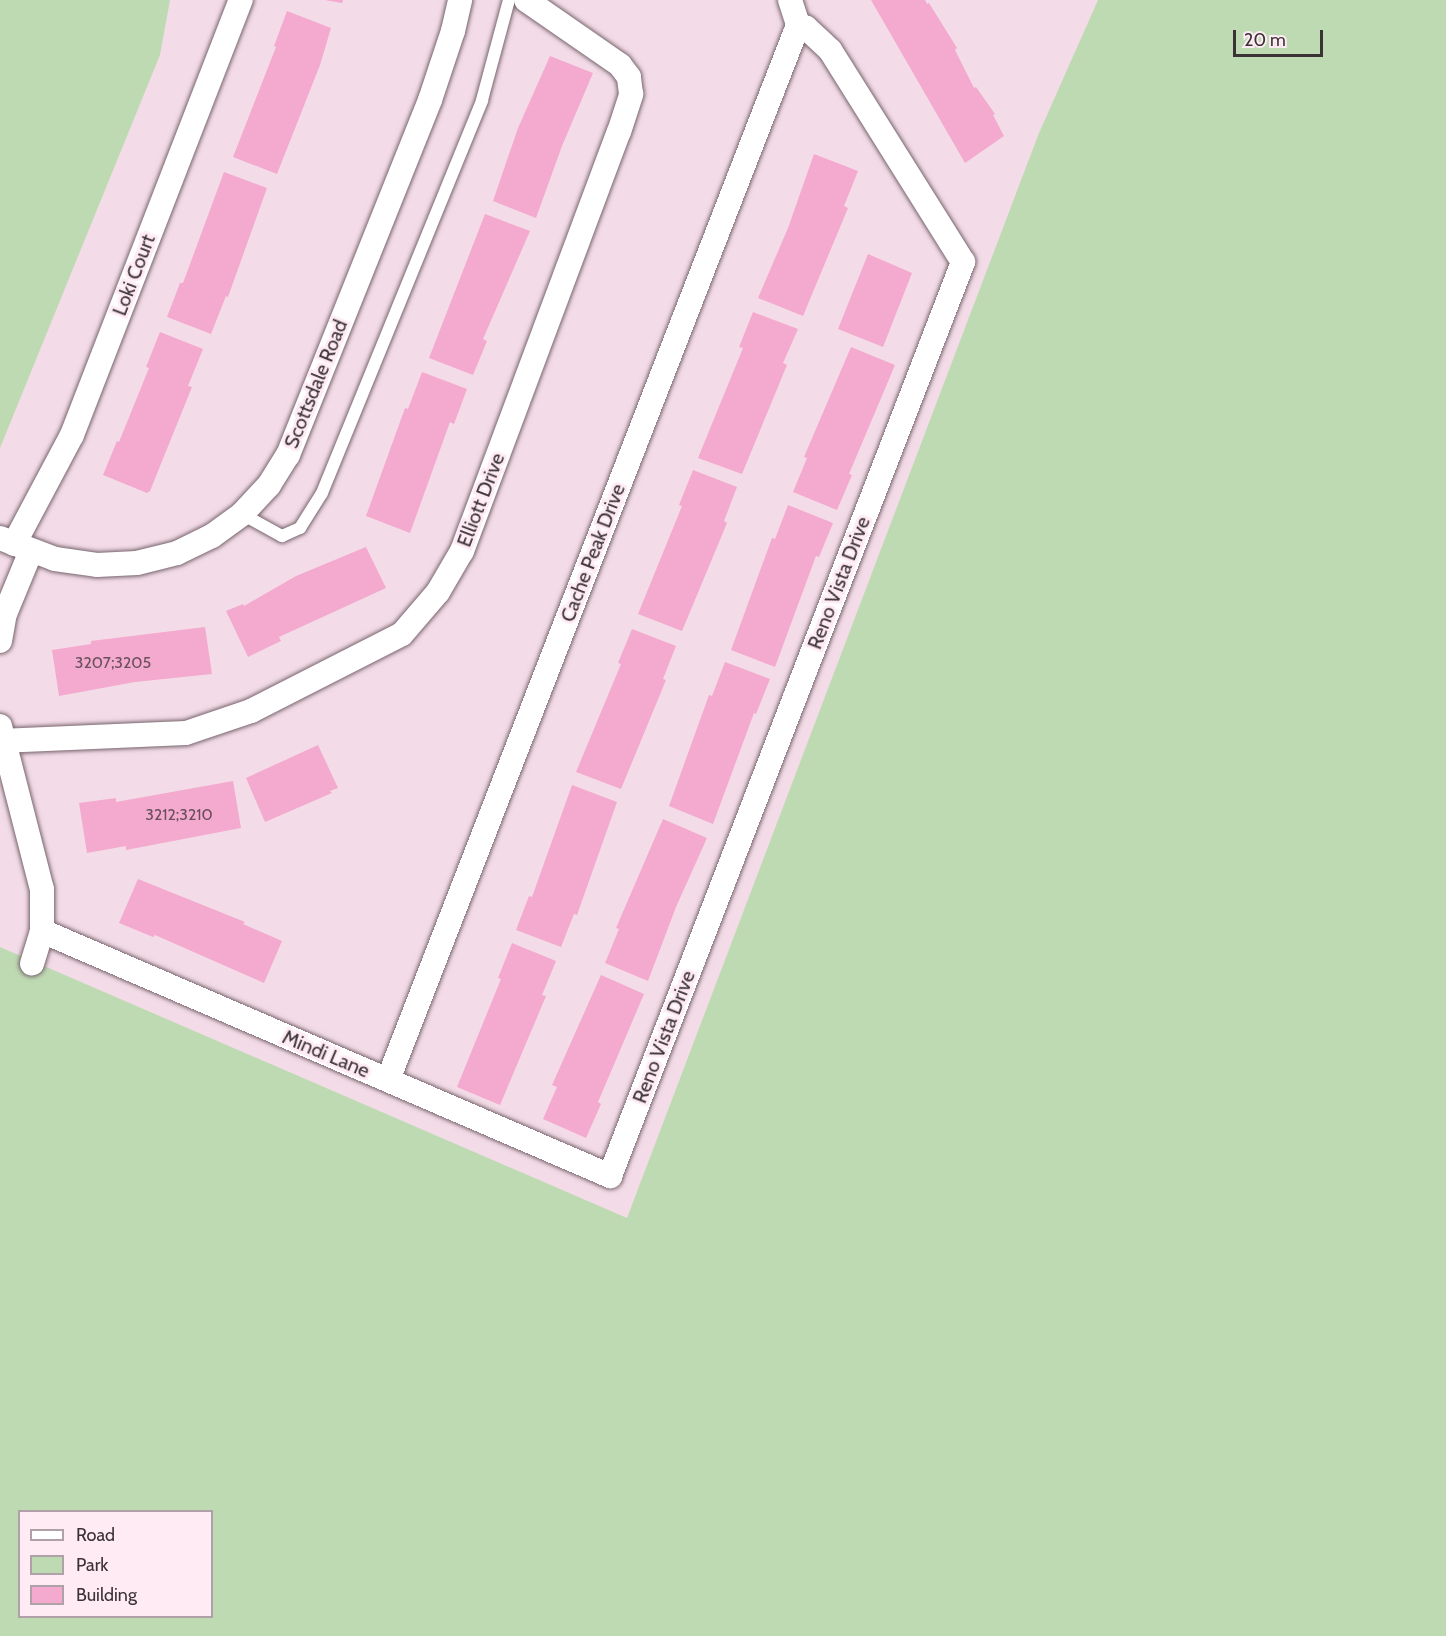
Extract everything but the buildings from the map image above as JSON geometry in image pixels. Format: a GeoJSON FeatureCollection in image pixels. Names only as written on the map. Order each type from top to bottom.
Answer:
{"type":"FeatureCollection","features":[{"type":"Feature","properties":{"kind":"street","name":"Loki Court"},"geometry":{"type":"LineString","coordinates":[[0,639],[15,544],[72,435],[241,0]]}},
{"type":"Feature","properties":{"kind":"street","name":"Scottsdale Road"},"geometry":{"type":"LineString","coordinates":[[15,544],[55,559],[97,565],[137,563],[177,553],[212,536],[242,514],[268,485],[288,455],[430,100],[453,31],[460,0]]}},
{"type":"Feature","properties":{"kind":"street"},"geometry":{"type":"LineString","coordinates":[[790,0],[798,25]]}},
{"type":"Feature","properties":{"kind":"street","name":"Elliott Drive"},"geometry":{"type":"LineString","coordinates":[[1,735],[186,732],[252,711],[402,634],[438,592],[462,551],[619,132],[631,94],[629,76],[620,64],[531,2]]}},
{"type":"Feature","properties":{"kind":"street","name":"Cache Peak Drive"},"geometry":{"type":"LineString","coordinates":[[388,1080],[798,25]]}},
{"type":"Feature","properties":{"kind":"street","name":"Reno Vista Drive"},"geometry":{"type":"LineString","coordinates":[[610,1176],[963,262],[830,50],[806,28],[798,25]]}},
{"type":"Feature","properties":{"kind":"street"},"geometry":{"type":"LineString","coordinates":[[1,735],[42,889],[42,931],[32,964]]}},
{"type":"Feature","properties":{"kind":"street","name":"Mindi Lane"},"geometry":{"type":"LineString","coordinates":[[42,931],[610,1176]]}},
{"type":"Feature","properties":{"kind":"lane"},"geometry":{"type":"LineString","coordinates":[[242,514],[282,536],[300,528],[322,493],[482,100],[509,0]]}},
{"type":"Feature","properties":{"kind":"green space"},"geometry":{"type":"Polygon","coordinates":[[[0,0],[170,0],[160,55],[0,448],[0,0]]]}},
{"type":"Feature","properties":{"kind":"green space"},"geometry":{"type":"Polygon","coordinates":[[[1098,0],[1446,0],[1446,1636],[0,1636],[0,947],[627,1218],[1039,133],[1098,0]]]}}]}
